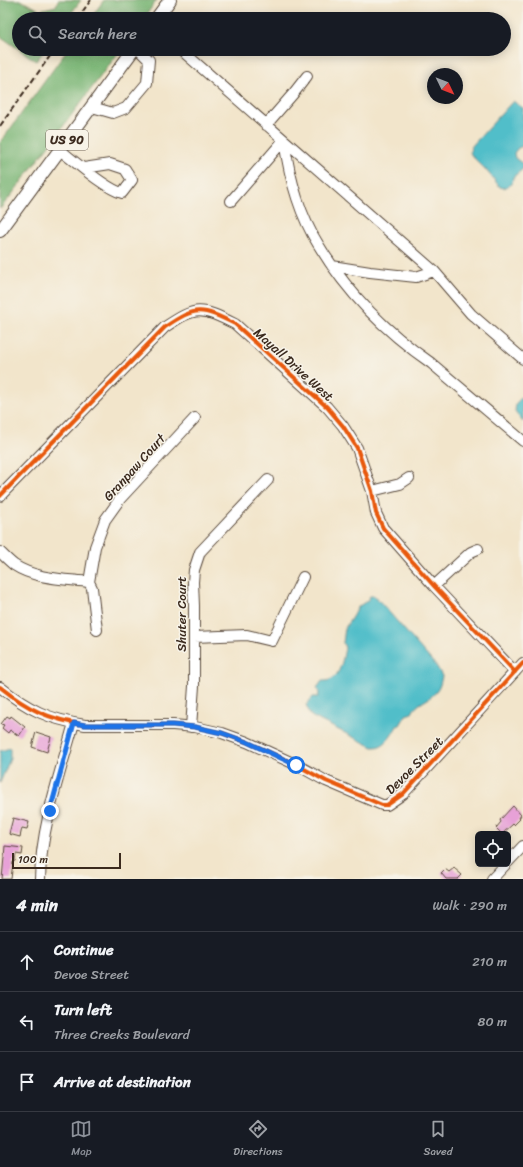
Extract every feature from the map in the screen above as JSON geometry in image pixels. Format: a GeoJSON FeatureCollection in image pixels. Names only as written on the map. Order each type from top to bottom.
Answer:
{"type":"FeatureCollection","features":[{"type":"Feature","properties":{"kind":"main road"},"geometry":{"type":"LineString","coordinates":[[161,12],[170,0]]}},
{"type":"Feature","properties":{"kind":"main road","name":"US 90"},"geometry":{"type":"LineString","coordinates":[[0,231],[129,56]]}},
{"type":"Feature","properties":{"kind":"street"},"geometry":{"type":"LineString","coordinates":[[92,107],[113,113],[126,108],[147,83],[149,60],[145,56]]}},
{"type":"Feature","properties":{"kind":"street"},"geometry":{"type":"LineString","coordinates":[[188,56],[434,271],[471,314],[523,359]]}},
{"type":"Feature","properties":{"kind":"street"},"geometry":{"type":"LineString","coordinates":[[266,125],[307,76]]}},
{"type":"Feature","properties":{"kind":"street"},"geometry":{"type":"LineString","coordinates":[[231,201],[284,140]]}},
{"type":"Feature","properties":{"kind":"street"},"geometry":{"type":"LineString","coordinates":[[284,140],[287,165],[304,216],[317,244],[332,266],[364,305],[384,325],[419,354],[432,362],[523,441]]}},
{"type":"Feature","properties":{"kind":"street"},"geometry":{"type":"LineString","coordinates":[[60,150],[84,168]]}},
{"type":"Feature","properties":{"kind":"street"},"geometry":{"type":"LineString","coordinates":[[332,266],[416,277],[434,271]]}},
{"type":"Feature","properties":{"kind":"street","name":"Mayall Drive West"},"geometry":{"type":"LineString","coordinates":[[0,496],[165,327],[182,316],[196,310],[205,311],[220,316],[235,324],[327,407],[343,426],[357,448],[372,491],[376,513],[384,528],[434,586],[515,672]]}},
{"type":"Feature","properties":{"kind":"street","name":"Granpaw Court"},"geometry":{"type":"LineString","coordinates":[[97,630],[92,588],[89,582],[95,547],[100,532],[120,499],[195,418]]}},
{"type":"Feature","properties":{"kind":"street"},"geometry":{"type":"LineString","coordinates":[[372,491],[400,484],[409,478]]}},
{"type":"Feature","properties":{"kind":"street","name":"Shuter Court"},"geometry":{"type":"LineString","coordinates":[[191,727],[194,686],[194,570],[200,552],[268,480]]}},
{"type":"Feature","properties":{"kind":"street"},"geometry":{"type":"LineString","coordinates":[[434,586],[470,552],[478,549]]}},
{"type":"Feature","properties":{"kind":"street"},"geometry":{"type":"LineString","coordinates":[[0,552],[14,565],[34,574],[52,578],[89,582]]}},
{"type":"Feature","properties":{"kind":"street"},"geometry":{"type":"LineString","coordinates":[[194,636],[247,635],[272,640],[303,577]]}},
{"type":"Feature","properties":{"kind":"street","name":"Devoe Street"},"geometry":{"type":"LineString","coordinates":[[0,687],[27,707],[46,716],[74,723],[85,725],[173,725],[222,733],[247,742],[326,781],[382,805],[388,805],[403,794],[523,663]]}},
{"type":"Feature","properties":{"kind":"street"},"geometry":{"type":"LineString","coordinates":[[40,879],[42,850],[50,811],[74,723]]}},
{"type":"Feature","properties":{"kind":"street"},"geometry":{"type":"LineString","coordinates":[[511,859],[523,846]]}},
{"type":"Feature","properties":{"kind":"street"},"geometry":{"type":"LineString","coordinates":[[492,879],[503,867]]}},
{"type":"Feature","properties":{"kind":"green space"},"geometry":{"type":"Polygon","coordinates":[[[0,0],[20,0],[40,10],[56,6],[58,0],[81,0],[72,12],[12,12],[12,44],[0,36],[0,0]]]}},
{"type":"Feature","properties":{"kind":"green space"},"geometry":{"type":"Polygon","coordinates":[[[104,0],[157,0],[148,12],[95,12],[104,0]]]}},
{"type":"Feature","properties":{"kind":"green space"},"geometry":{"type":"Polygon","coordinates":[[[29,56],[40,56],[36,61],[29,56]]]}},
{"type":"Feature","properties":{"kind":"green space"},"geometry":{"type":"Polygon","coordinates":[[[63,56],[116,56],[0,209],[0,143],[63,56]]]}},
{"type":"Feature","properties":{"kind":"water"},"geometry":{"type":"Polygon","coordinates":[[[513,101],[523,108],[523,146],[518,148],[514,153],[515,158],[523,164],[523,169],[513,177],[512,184],[504,188],[500,187],[470,152],[471,147],[513,101]]]}},
{"type":"Feature","properties":{"kind":"water"},"geometry":{"type":"Polygon","coordinates":[[[523,396],[523,422],[515,412],[516,403],[523,396]]]}},
{"type":"Feature","properties":{"kind":"water"},"geometry":{"type":"Polygon","coordinates":[[[370,596],[375,596],[437,667],[442,676],[438,689],[433,695],[417,706],[412,713],[406,715],[385,743],[377,747],[373,747],[311,716],[306,705],[313,697],[318,697],[319,693],[317,688],[322,681],[333,678],[339,670],[345,648],[343,643],[345,628],[359,606],[367,601],[370,596]]]}},
{"type":"Feature","properties":{"kind":"water"},"geometry":{"type":"Polygon","coordinates":[[[10,748],[10,759],[0,783],[0,751],[10,748]]]}},
{"type":"Feature","properties":{"kind":"building"},"geometry":{"type":"Polygon","coordinates":[[[7,716],[10,718],[11,716],[25,727],[19,736],[10,730],[8,733],[2,728],[4,725],[1,724],[7,716]]]}},
{"type":"Feature","properties":{"kind":"building"},"geometry":{"type":"Polygon","coordinates":[[[36,732],[51,737],[47,752],[32,747],[36,732]]]}},
{"type":"Feature","properties":{"kind":"building"},"geometry":{"type":"Polygon","coordinates":[[[513,806],[521,815],[519,818],[520,819],[505,831],[499,831],[496,828],[501,822],[500,820],[513,806]]]}},
{"type":"Feature","properties":{"kind":"building"},"geometry":{"type":"Polygon","coordinates":[[[13,818],[29,822],[27,829],[22,828],[20,837],[9,834],[13,818]]]}},
{"type":"Feature","properties":{"kind":"building"},"geometry":{"type":"Polygon","coordinates":[[[5,846],[23,848],[22,855],[16,854],[15,861],[13,862],[11,879],[2,879],[5,846]]]}},
{"type":"Feature","properties":{"kind":"building"},"geometry":{"type":"Polygon","coordinates":[[[454,868],[462,875],[458,879],[446,879],[441,873],[445,869],[449,872],[454,868]]]}},
{"type":"Feature","properties":{"kind":"railway"},"geometry":{"type":"LineString","coordinates":[[82,12],[91,0]]}},
{"type":"Feature","properties":{"kind":"railway"},"geometry":{"type":"LineString","coordinates":[[0,126],[50,56]]}},
{"type":"Feature","properties":{"kind":"cycle path"},"geometry":{"type":"LineString","coordinates":[[0,496],[165,327],[184,315],[192,312],[199,311],[214,314],[235,324],[327,407],[343,426],[357,448],[372,491],[376,513],[383,528],[434,586],[515,672]]}},
{"type":"Feature","properties":{"kind":"cycle path"},"geometry":{"type":"LineString","coordinates":[[0,687],[30,708],[60,720],[72,723],[85,725],[173,725],[195,727],[222,733],[247,742],[297,765],[326,781],[382,805],[387,805],[403,794],[523,663]]}},
{"type":"Feature","properties":{"kind":"route"},"geometry":{"type":"LineString","coordinates":[[50,811],[74,723],[85,725],[173,725],[195,727],[222,733],[247,742],[296,765]]}}]}
